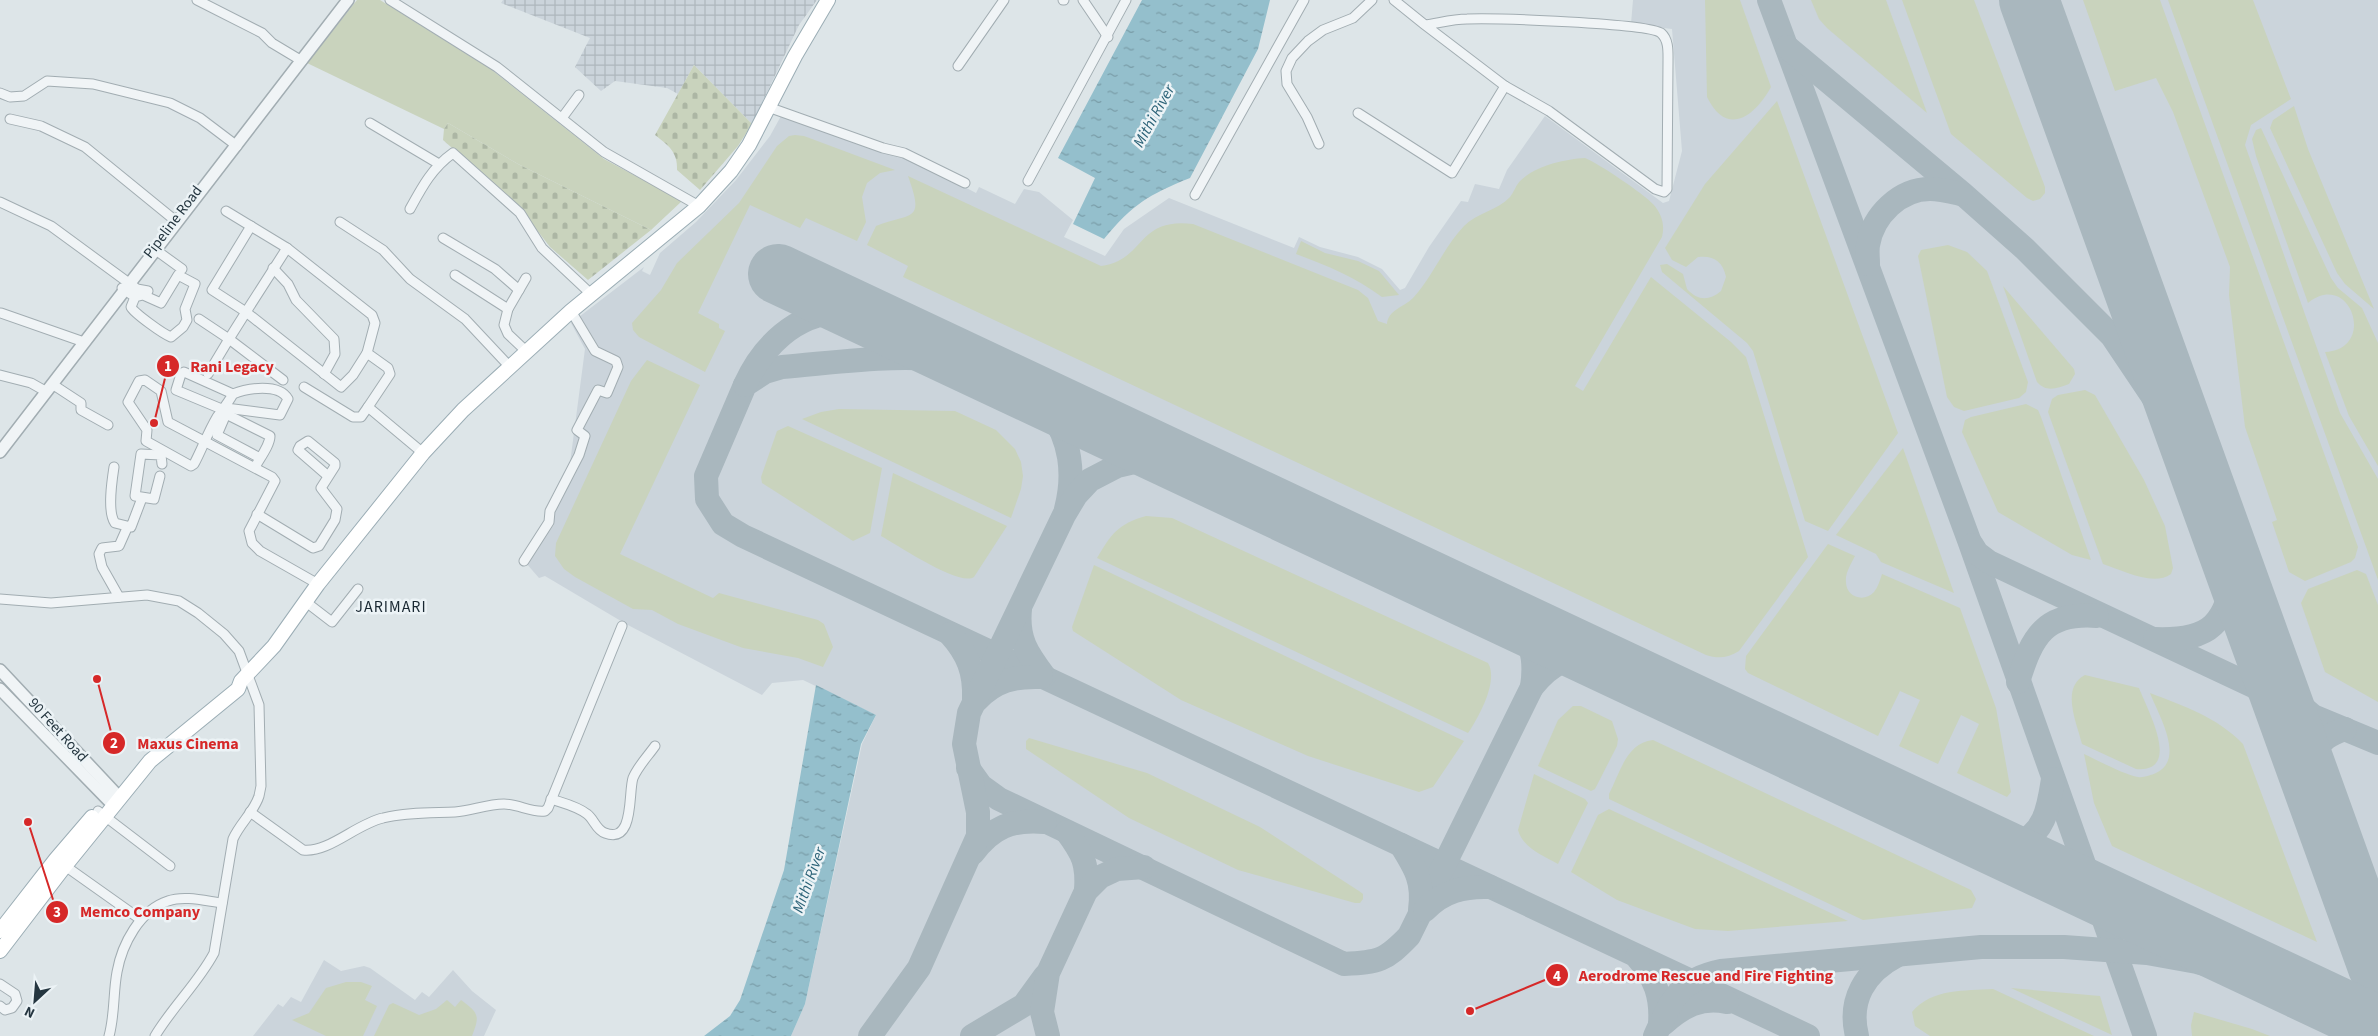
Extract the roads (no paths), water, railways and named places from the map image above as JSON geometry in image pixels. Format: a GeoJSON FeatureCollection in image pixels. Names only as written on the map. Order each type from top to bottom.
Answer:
{"type":"FeatureCollection","features":[{"type":"Feature","properties":{"kind":"main road"},"geometry":{"type":"LineString","coordinates":[[0,931],[110,804],[144,755],[162,738],[232,683],[245,677],[274,646],[318,584],[423,454],[463,410],[571,311],[699,206],[731,171],[748,145],[794,56],[828,0]]}},
{"type":"Feature","properties":{"kind":"main road"},"geometry":{"type":"LineString","coordinates":[[0,951],[60,862]]}},
{"type":"Feature","properties":{"kind":"street"},"geometry":{"type":"LineString","coordinates":[[197,0],[262,33],[272,43],[300,60]]}},
{"type":"Feature","properties":{"kind":"street","name":"Pipeline Road"},"geometry":{"type":"LineString","coordinates":[[0,443],[47,388],[108,310],[320,34],[343,0]]}},
{"type":"Feature","properties":{"kind":"street"},"geometry":{"type":"LineString","coordinates":[[320,34],[348,0]]}},
{"type":"Feature","properties":{"kind":"street"},"geometry":{"type":"LineString","coordinates":[[390,0],[497,67],[611,157],[699,206]]}},
{"type":"Feature","properties":{"kind":"street"},"geometry":{"type":"LineString","coordinates":[[958,66],[1004,0]]}},
{"type":"Feature","properties":{"kind":"street"},"geometry":{"type":"LineString","coordinates":[[1083,0],[1108,36]]}},
{"type":"Feature","properties":{"kind":"street"},"geometry":{"type":"LineString","coordinates":[[1028,181],[1126,0]]}},
{"type":"Feature","properties":{"kind":"street"},"geometry":{"type":"LineString","coordinates":[[1195,195],[1304,0]]}},
{"type":"Feature","properties":{"kind":"street"},"geometry":{"type":"LineString","coordinates":[[1319,144],[1307,117],[1287,84],[1286,71],[1292,58],[1308,41],[1323,30],[1353,18],[1372,0]]}},
{"type":"Feature","properties":{"kind":"street"},"geometry":{"type":"LineString","coordinates":[[1394,0],[1425,25],[1505,86],[1549,111],[1655,189],[1664,192],[1667,189],[1668,45],[1662,34],[1655,31],[1611,25],[1465,18],[1425,25]]}},
{"type":"Feature","properties":{"kind":"street"},"geometry":{"type":"LineString","coordinates":[[0,93],[10,97],[24,96],[46,81],[93,84],[170,103],[200,118],[235,144]]}},
{"type":"Feature","properties":{"kind":"street"},"geometry":{"type":"LineString","coordinates":[[1358,113],[1452,173],[1505,86]]}},
{"type":"Feature","properties":{"kind":"street"},"geometry":{"type":"LineString","coordinates":[[562,118],[579,95]]}},
{"type":"Feature","properties":{"kind":"street"},"geometry":{"type":"LineString","coordinates":[[768,107],[883,148],[904,153],[964,183]]}},
{"type":"Feature","properties":{"kind":"street"},"geometry":{"type":"LineString","coordinates":[[10,119],[41,126],[85,146],[175,221]]}},
{"type":"Feature","properties":{"kind":"street"},"geometry":{"type":"LineString","coordinates":[[370,123],[438,164]]}},
{"type":"Feature","properties":{"kind":"street"},"geometry":{"type":"LineString","coordinates":[[410,209],[424,183],[438,164],[453,153],[520,213],[542,248],[591,294]]}},
{"type":"Feature","properties":{"kind":"street"},"geometry":{"type":"LineString","coordinates":[[0,202],[50,226],[126,286],[136,297]]}},
{"type":"Feature","properties":{"kind":"street"},"geometry":{"type":"LineString","coordinates":[[226,212],[251,226],[287,248],[372,315],[375,323],[367,353],[353,375],[341,387],[246,312],[212,290],[251,226]]}},
{"type":"Feature","properties":{"kind":"street"},"geometry":{"type":"LineString","coordinates":[[340,222],[383,250],[410,279],[465,319],[510,367]]}},
{"type":"Feature","properties":{"kind":"street"},"geometry":{"type":"LineString","coordinates":[[443,238],[494,269],[518,290]]}},
{"type":"Feature","properties":{"kind":"street"},"geometry":{"type":"LineString","coordinates":[[208,374],[287,248]]}},
{"type":"Feature","properties":{"kind":"street"},"geometry":{"type":"LineString","coordinates":[[155,249],[182,269]]}},
{"type":"Feature","properties":{"kind":"street"},"geometry":{"type":"LineString","coordinates":[[273,268],[288,284],[296,300],[334,339],[335,354],[324,374]]}},
{"type":"Feature","properties":{"kind":"street"},"geometry":{"type":"LineString","coordinates":[[178,275],[196,284],[185,309],[187,320],[183,327],[171,337],[155,330],[148,320],[132,310],[131,307],[136,297],[143,295],[162,303],[178,275]]}},
{"type":"Feature","properties":{"kind":"street"},"geometry":{"type":"LineString","coordinates":[[455,275],[508,309]]}},
{"type":"Feature","properties":{"kind":"street"},"geometry":{"type":"LineString","coordinates":[[526,278],[508,309],[504,329],[526,352]]}},
{"type":"Feature","properties":{"kind":"street"},"geometry":{"type":"LineString","coordinates":[[126,286],[148,291]]}},
{"type":"Feature","properties":{"kind":"street"},"geometry":{"type":"LineString","coordinates":[[524,560],[550,522],[550,511],[579,455],[585,436],[577,430],[598,390],[607,393],[618,367],[616,361],[595,350],[571,311]]}},
{"type":"Feature","properties":{"kind":"street"},"geometry":{"type":"LineString","coordinates":[[1,313],[83,342]]}},
{"type":"Feature","properties":{"kind":"street"},"geometry":{"type":"LineString","coordinates":[[199,319],[283,380]]}},
{"type":"Feature","properties":{"kind":"street"},"geometry":{"type":"LineString","coordinates":[[304,387],[353,417],[361,417],[390,374],[388,368],[367,353]]}},
{"type":"Feature","properties":{"kind":"street"},"geometry":{"type":"LineString","coordinates":[[184,372],[233,394],[245,390],[270,389],[285,395],[288,399],[280,415],[225,409],[176,390],[181,374],[184,372]]}},
{"type":"Feature","properties":{"kind":"street"},"geometry":{"type":"LineString","coordinates":[[0,375],[31,382],[81,403],[81,410],[108,425]]}},
{"type":"Feature","properties":{"kind":"street"},"geometry":{"type":"LineString","coordinates":[[233,394],[218,423],[206,440],[191,466],[148,443],[145,439],[147,430],[128,402],[138,381],[145,380],[161,390],[168,422],[206,440],[272,477],[275,481],[249,531],[252,543],[260,551],[318,584]]}},
{"type":"Feature","properties":{"kind":"street"},"geometry":{"type":"LineString","coordinates":[[0,452],[47,388]]}},
{"type":"Feature","properties":{"kind":"street"},"geometry":{"type":"LineString","coordinates":[[368,407],[423,454]]}},
{"type":"Feature","properties":{"kind":"street"},"geometry":{"type":"LineString","coordinates":[[255,467],[260,458],[270,439],[270,436],[227,414],[218,423],[217,435],[260,458]]}},
{"type":"Feature","properties":{"kind":"street"},"geometry":{"type":"LineString","coordinates":[[160,476],[154,499],[135,496],[141,454],[161,455],[162,464]]}},
{"type":"Feature","properties":{"kind":"street"},"geometry":{"type":"LineString","coordinates":[[114,467],[111,488],[112,516],[115,523],[127,528]]}},
{"type":"Feature","properties":{"kind":"street"},"geometry":{"type":"LineString","coordinates":[[257,514],[313,548],[319,546],[335,520],[337,509],[321,488],[328,476]]}},
{"type":"Feature","properties":{"kind":"street"},"geometry":{"type":"LineString","coordinates":[[119,598],[102,567],[99,554],[102,548],[119,546],[127,528],[132,525],[142,498]]}},
{"type":"Feature","properties":{"kind":"street"},"geometry":{"type":"LineString","coordinates":[[306,602],[332,622],[358,589]]}},
{"type":"Feature","properties":{"kind":"street"},"geometry":{"type":"LineString","coordinates":[[0,599],[51,603],[148,595],[180,601],[232,642],[245,677],[259,704],[261,724],[261,786],[257,804],[239,826],[234,839],[214,952],[207,967],[166,1016],[155,1036]]}},
{"type":"Feature","properties":{"kind":"street"},"geometry":{"type":"LineString","coordinates":[[250,812],[302,850],[310,851],[321,849],[352,830],[386,817],[457,812],[502,804],[518,805],[542,812],[548,808],[622,626]]}},
{"type":"Feature","properties":{"kind":"street","name":"90 Feet Road"},"geometry":{"type":"LineString","coordinates":[[0,670],[110,804]]}},
{"type":"Feature","properties":{"kind":"street","name":"90 Feet Road"},"geometry":{"type":"LineString","coordinates":[[0,689],[110,804]]}},
{"type":"Feature","properties":{"kind":"street"},"geometry":{"type":"LineString","coordinates":[[551,799],[584,812],[604,833],[615,835],[622,831],[628,821],[631,789],[636,771],[655,746]]}},
{"type":"Feature","properties":{"kind":"street"},"geometry":{"type":"LineString","coordinates":[[110,804],[170,866]]}},
{"type":"Feature","properties":{"kind":"street"},"geometry":{"type":"LineString","coordinates":[[60,862],[140,919]]}},
{"type":"Feature","properties":{"kind":"street"},"geometry":{"type":"LineString","coordinates":[[109,1036],[115,1007],[115,987],[118,969],[127,944],[140,919],[169,900],[190,899],[222,903]]}},
{"type":"Feature","properties":{"kind":"street"},"geometry":{"type":"LineString","coordinates":[[0,984],[15,994],[17,1001],[12,1008],[5,1010],[0,1006]]}},
{"type":"Feature","properties":{"kind":"water","name":"Mithi River"},"geometry":{"type":"Polygon","coordinates":[[[1142,0],[1270,0],[1258,49],[1190,178],[1142,202],[1124,217],[1104,239],[1073,224],[1095,178],[1058,158],[1142,0]]]}},
{"type":"Feature","properties":{"kind":"water","name":"Mithi River"},"geometry":{"type":"Polygon","coordinates":[[[816,685],[876,715],[861,744],[805,1004],[791,1036],[704,1036],[730,1016],[740,1000],[784,870],[816,685]]]}},
{"type":"Feature","properties":{"kind":"place","name":"Rani Legacy"},"geometry":{"type":"Point","coordinates":[154,423]}},
{"type":"Feature","properties":{"kind":"place","name":"Maxus Cinema"},"geometry":{"type":"Point","coordinates":[97,679]}},
{"type":"Feature","properties":{"kind":"place","name":"Memco Company"},"geometry":{"type":"Point","coordinates":[28,822]}},
{"type":"Feature","properties":{"kind":"place","name":"Aerodrome Rescue and Fire Fighting"},"geometry":{"type":"Point","coordinates":[1470,1011]}},
{"type":"Feature","properties":{"kind":"district","name":"JARIMARI"},"geometry":{"type":"Point","coordinates":[391,607]}}]}
